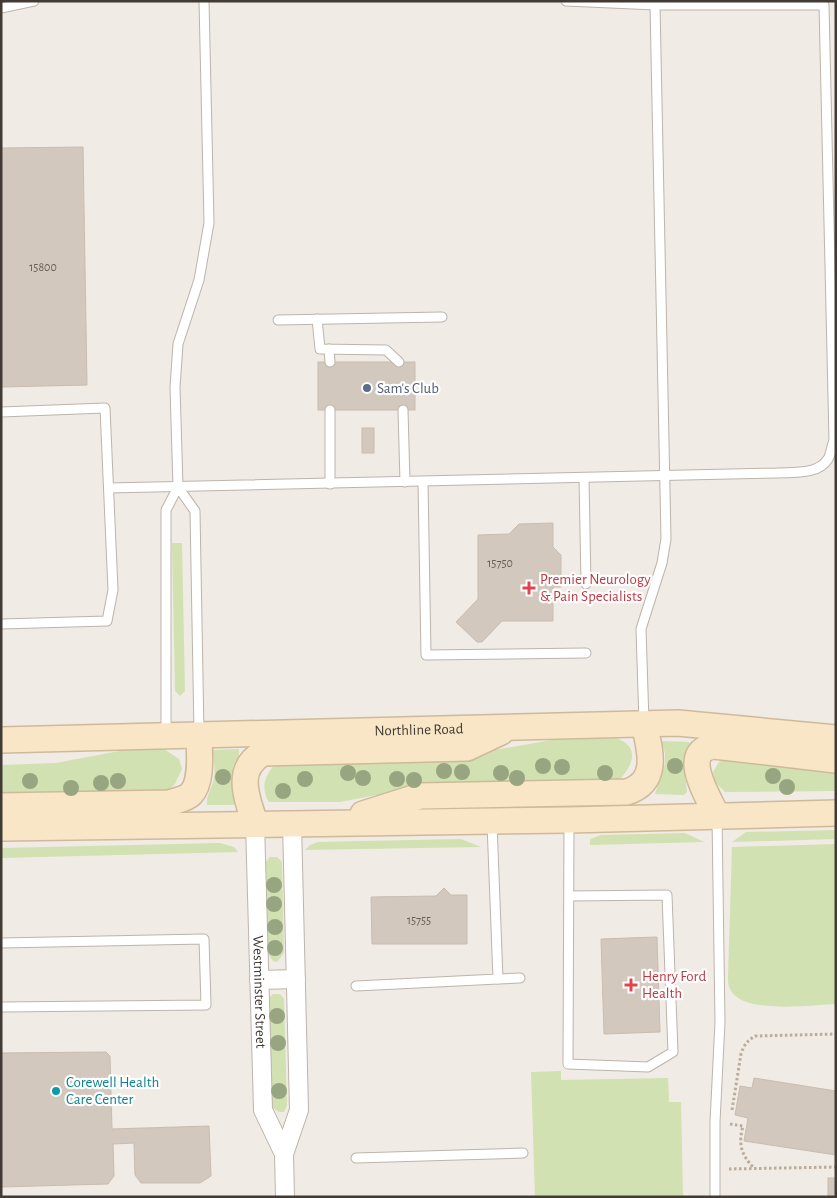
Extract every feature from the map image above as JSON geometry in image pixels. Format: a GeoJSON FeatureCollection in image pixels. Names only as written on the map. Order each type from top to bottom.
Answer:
{"type":"FeatureCollection","features":[{"type":"Feature","properties":{"kind":"main road","name":"Northline Road"},"geometry":{"type":"LineString","coordinates":[[1,740],[644,724],[686,724],[836,738]]}},
{"type":"Feature","properties":{"kind":"main road"},"geometry":{"type":"LineString","coordinates":[[335,823],[420,796],[627,792],[637,789],[649,773],[651,760],[644,724]]}},
{"type":"Feature","properties":{"kind":"main road"},"geometry":{"type":"LineString","coordinates":[[254,823],[247,800],[245,778],[247,767],[253,758],[263,753],[467,748],[513,727]]}},
{"type":"Feature","properties":{"kind":"main road"},"geometry":{"type":"LineString","coordinates":[[1,806],[169,803],[179,800],[190,794],[196,780],[199,736]]}},
{"type":"Feature","properties":{"kind":"main road"},"geometry":{"type":"LineString","coordinates":[[717,816],[698,774],[696,764],[700,753],[705,747],[714,746],[836,760]]}},
{"type":"Feature","properties":{"kind":"main road"},"geometry":{"type":"LineString","coordinates":[[1,828],[569,820],[836,813]]}},
{"type":"Feature","properties":{"kind":"street","name":"Westminster Street"},"geometry":{"type":"LineString","coordinates":[[254,823],[263,1110],[284,1154]]}},
{"type":"Feature","properties":{"kind":"street","name":"Westminster Street"},"geometry":{"type":"LineString","coordinates":[[285,1197],[284,1154],[299,1110],[292,823]]}},
{"type":"Feature","properties":{"kind":"street"},"geometry":{"type":"LineString","coordinates":[[259,980],[296,979]]}},
{"type":"Feature","properties":{"kind":"lane"},"geometry":{"type":"LineString","coordinates":[[1,8],[34,1]]}},
{"type":"Feature","properties":{"kind":"lane"},"geometry":{"type":"LineString","coordinates":[[166,736],[166,510],[178,487],[175,387],[178,344],[199,280],[209,223],[204,1]]}},
{"type":"Feature","properties":{"kind":"lane"},"geometry":{"type":"LineString","coordinates":[[109,488],[423,482],[806,471],[819,468],[828,459],[834,440],[824,4],[655,5],[566,1]]}},
{"type":"Feature","properties":{"kind":"lane"},"geometry":{"type":"LineString","coordinates":[[644,724],[641,629],[662,563],[666,539],[655,5]]}},
{"type":"Feature","properties":{"kind":"lane"},"geometry":{"type":"LineString","coordinates":[[278,320],[442,317]]}},
{"type":"Feature","properties":{"kind":"lane"},"geometry":{"type":"LineString","coordinates":[[317,319],[320,349],[386,350],[399,362]]}},
{"type":"Feature","properties":{"kind":"lane"},"geometry":{"type":"LineString","coordinates":[[329,349],[330,362]]}},
{"type":"Feature","properties":{"kind":"lane"},"geometry":{"type":"LineString","coordinates":[[1,412],[106,408],[112,590],[107,621],[1,624]]}},
{"type":"Feature","properties":{"kind":"lane"},"geometry":{"type":"LineString","coordinates":[[330,410],[330,484]]}},
{"type":"Feature","properties":{"kind":"lane"},"geometry":{"type":"LineString","coordinates":[[403,410],[405,482]]}},
{"type":"Feature","properties":{"kind":"lane"},"geometry":{"type":"LineString","coordinates":[[584,478],[586,584]]}},
{"type":"Feature","properties":{"kind":"lane"},"geometry":{"type":"LineString","coordinates":[[423,482],[426,655],[586,652]]}},
{"type":"Feature","properties":{"kind":"lane"},"geometry":{"type":"LineString","coordinates":[[178,487],[195,511],[199,736]]}},
{"type":"Feature","properties":{"kind":"lane"},"geometry":{"type":"LineString","coordinates":[[715,1197],[715,1122],[720,1022],[717,816]]}},
{"type":"Feature","properties":{"kind":"lane"},"geometry":{"type":"LineString","coordinates":[[492,820],[498,979]]}},
{"type":"Feature","properties":{"kind":"lane"},"geometry":{"type":"LineString","coordinates":[[569,820],[568,1064],[648,1067],[673,1052],[667,895],[569,896]]}},
{"type":"Feature","properties":{"kind":"lane"},"geometry":{"type":"LineString","coordinates":[[1,943],[204,939],[206,1005],[1,1007]]}},
{"type":"Feature","properties":{"kind":"lane"},"geometry":{"type":"LineString","coordinates":[[356,986],[520,978]]}},
{"type":"Feature","properties":{"kind":"lane"},"geometry":{"type":"LineString","coordinates":[[356,1158],[523,1153]]}},
{"type":"Feature","properties":{"kind":"path"},"geometry":{"type":"LineString","coordinates":[[729,1132],[741,1054],[744,1046],[750,1040],[755,1036],[836,1034]]}},
{"type":"Feature","properties":{"kind":"path"},"geometry":{"type":"LineString","coordinates":[[730,1124],[743,1126],[740,1149],[746,1160],[754,1168]]}},
{"type":"Feature","properties":{"kind":"path"},"geometry":{"type":"LineString","coordinates":[[724,1164],[724,1169],[836,1167]]}},
{"type":"Feature","properties":{"kind":"green space"},"geometry":{"type":"Polygon","coordinates":[[[172,543],[182,543],[185,691],[180,696],[175,691],[172,543]]]}},
{"type":"Feature","properties":{"kind":"green space"},"geometry":{"type":"Polygon","coordinates":[[[616,738],[629,746],[632,752],[631,763],[618,781],[413,788],[340,802],[269,802],[264,786],[269,772],[276,763],[466,755],[552,740],[616,738]]]}},
{"type":"Feature","properties":{"kind":"green space"},"geometry":{"type":"Polygon","coordinates":[[[661,741],[689,742],[691,746],[684,766],[687,792],[684,795],[655,794],[665,764],[665,753],[661,741]]]}},
{"type":"Feature","properties":{"kind":"green space"},"geometry":{"type":"Polygon","coordinates":[[[164,749],[179,759],[182,769],[175,784],[167,791],[1,796],[1,765],[56,763],[125,750],[164,749]]]}},
{"type":"Feature","properties":{"kind":"green space"},"geometry":{"type":"Polygon","coordinates":[[[239,749],[239,757],[233,766],[236,802],[233,805],[207,805],[214,774],[212,750],[239,749]]]}},
{"type":"Feature","properties":{"kind":"green space"},"geometry":{"type":"Polygon","coordinates":[[[728,755],[836,766],[836,791],[725,792],[715,782],[713,772],[719,762],[728,755]]]}},
{"type":"Feature","properties":{"kind":"green space"},"geometry":{"type":"Polygon","coordinates":[[[836,830],[836,839],[732,842],[746,832],[836,830]]]}},
{"type":"Feature","properties":{"kind":"green space"},"geometry":{"type":"Polygon","coordinates":[[[685,833],[704,842],[590,845],[590,839],[601,835],[685,833]]]}},
{"type":"Feature","properties":{"kind":"green space"},"geometry":{"type":"Polygon","coordinates":[[[461,839],[481,847],[305,850],[310,845],[318,842],[461,839]]]}},
{"type":"Feature","properties":{"kind":"green space"},"geometry":{"type":"Polygon","coordinates":[[[220,843],[234,847],[238,852],[1,858],[1,848],[220,843]]]}},
{"type":"Feature","properties":{"kind":"green space"},"geometry":{"type":"Polygon","coordinates":[[[836,844],[836,1004],[779,1007],[748,1002],[737,997],[729,988],[728,980],[732,847],[836,844]]]}},
{"type":"Feature","properties":{"kind":"green space"},"geometry":{"type":"Polygon","coordinates":[[[270,857],[277,857],[282,862],[284,953],[277,962],[273,961],[268,954],[266,862],[270,857]]]}},
{"type":"Feature","properties":{"kind":"green space"},"geometry":{"type":"Polygon","coordinates":[[[273,994],[280,994],[284,999],[287,1105],[284,1112],[279,1112],[273,1108],[272,1104],[268,999],[273,994]]]}},
{"type":"Feature","properties":{"kind":"green space"},"geometry":{"type":"Polygon","coordinates":[[[561,1071],[561,1080],[668,1078],[669,1102],[681,1102],[683,1197],[535,1197],[531,1072],[561,1071]]]}},
{"type":"Feature","properties":{"kind":"building"},"geometry":{"type":"Polygon","coordinates":[[[83,147],[87,385],[1,387],[1,148],[83,147]]]}},
{"type":"Feature","properties":{"kind":"building"},"geometry":{"type":"Polygon","coordinates":[[[318,362],[415,362],[415,410],[318,410],[318,362]]]}},
{"type":"Feature","properties":{"kind":"building"},"geometry":{"type":"Polygon","coordinates":[[[362,428],[374,428],[374,453],[362,453],[362,428]]]}},
{"type":"Feature","properties":{"kind":"building"},"geometry":{"type":"Polygon","coordinates":[[[553,523],[553,547],[561,555],[561,587],[553,587],[553,621],[502,621],[482,642],[477,642],[456,622],[478,599],[478,535],[509,534],[519,524],[553,523]]]}},
{"type":"Feature","properties":{"kind":"building"},"geometry":{"type":"Polygon","coordinates":[[[444,888],[451,895],[467,895],[467,944],[372,944],[371,897],[436,896],[444,888]]]}},
{"type":"Feature","properties":{"kind":"building","name":"Henry Ford Health"},"geometry":{"type":"Polygon","coordinates":[[[657,937],[660,1032],[604,1034],[601,939],[657,937]]]}},
{"type":"Feature","properties":{"kind":"building","name":"Corewell Health Care Center"},"geometry":{"type":"Polygon","coordinates":[[[106,1052],[110,1056],[112,1129],[209,1126],[211,1176],[200,1183],[141,1183],[135,1175],[134,1143],[113,1144],[114,1176],[108,1184],[1,1187],[1,1053],[106,1052]]]}},
{"type":"Feature","properties":{"kind":"building"},"geometry":{"type":"Polygon","coordinates":[[[754,1078],[836,1091],[836,1155],[744,1141],[748,1118],[735,1115],[740,1086],[752,1088],[754,1078]]]}},
{"type":"Feature","properties":{"kind":"building"},"geometry":{"type":"Polygon","coordinates":[[[828,1178],[836,1178],[836,1197],[828,1197],[828,1178]]]}},
{"type":"Feature","properties":{"kind":"place","name":"Sam's Club"},"geometry":{"type":"Point","coordinates":[367,388]}},
{"type":"Feature","properties":{"kind":"place","name":"Premier Neurology & Pain Specialists"},"geometry":{"type":"Point","coordinates":[529,588]}},
{"type":"Feature","properties":{"kind":"place","name":"Henry Ford Health"},"geometry":{"type":"Point","coordinates":[631,985]}},
{"type":"Feature","properties":{"kind":"place","name":"Corewell Health Care Center"},"geometry":{"type":"Point","coordinates":[56,1091]}}]}
